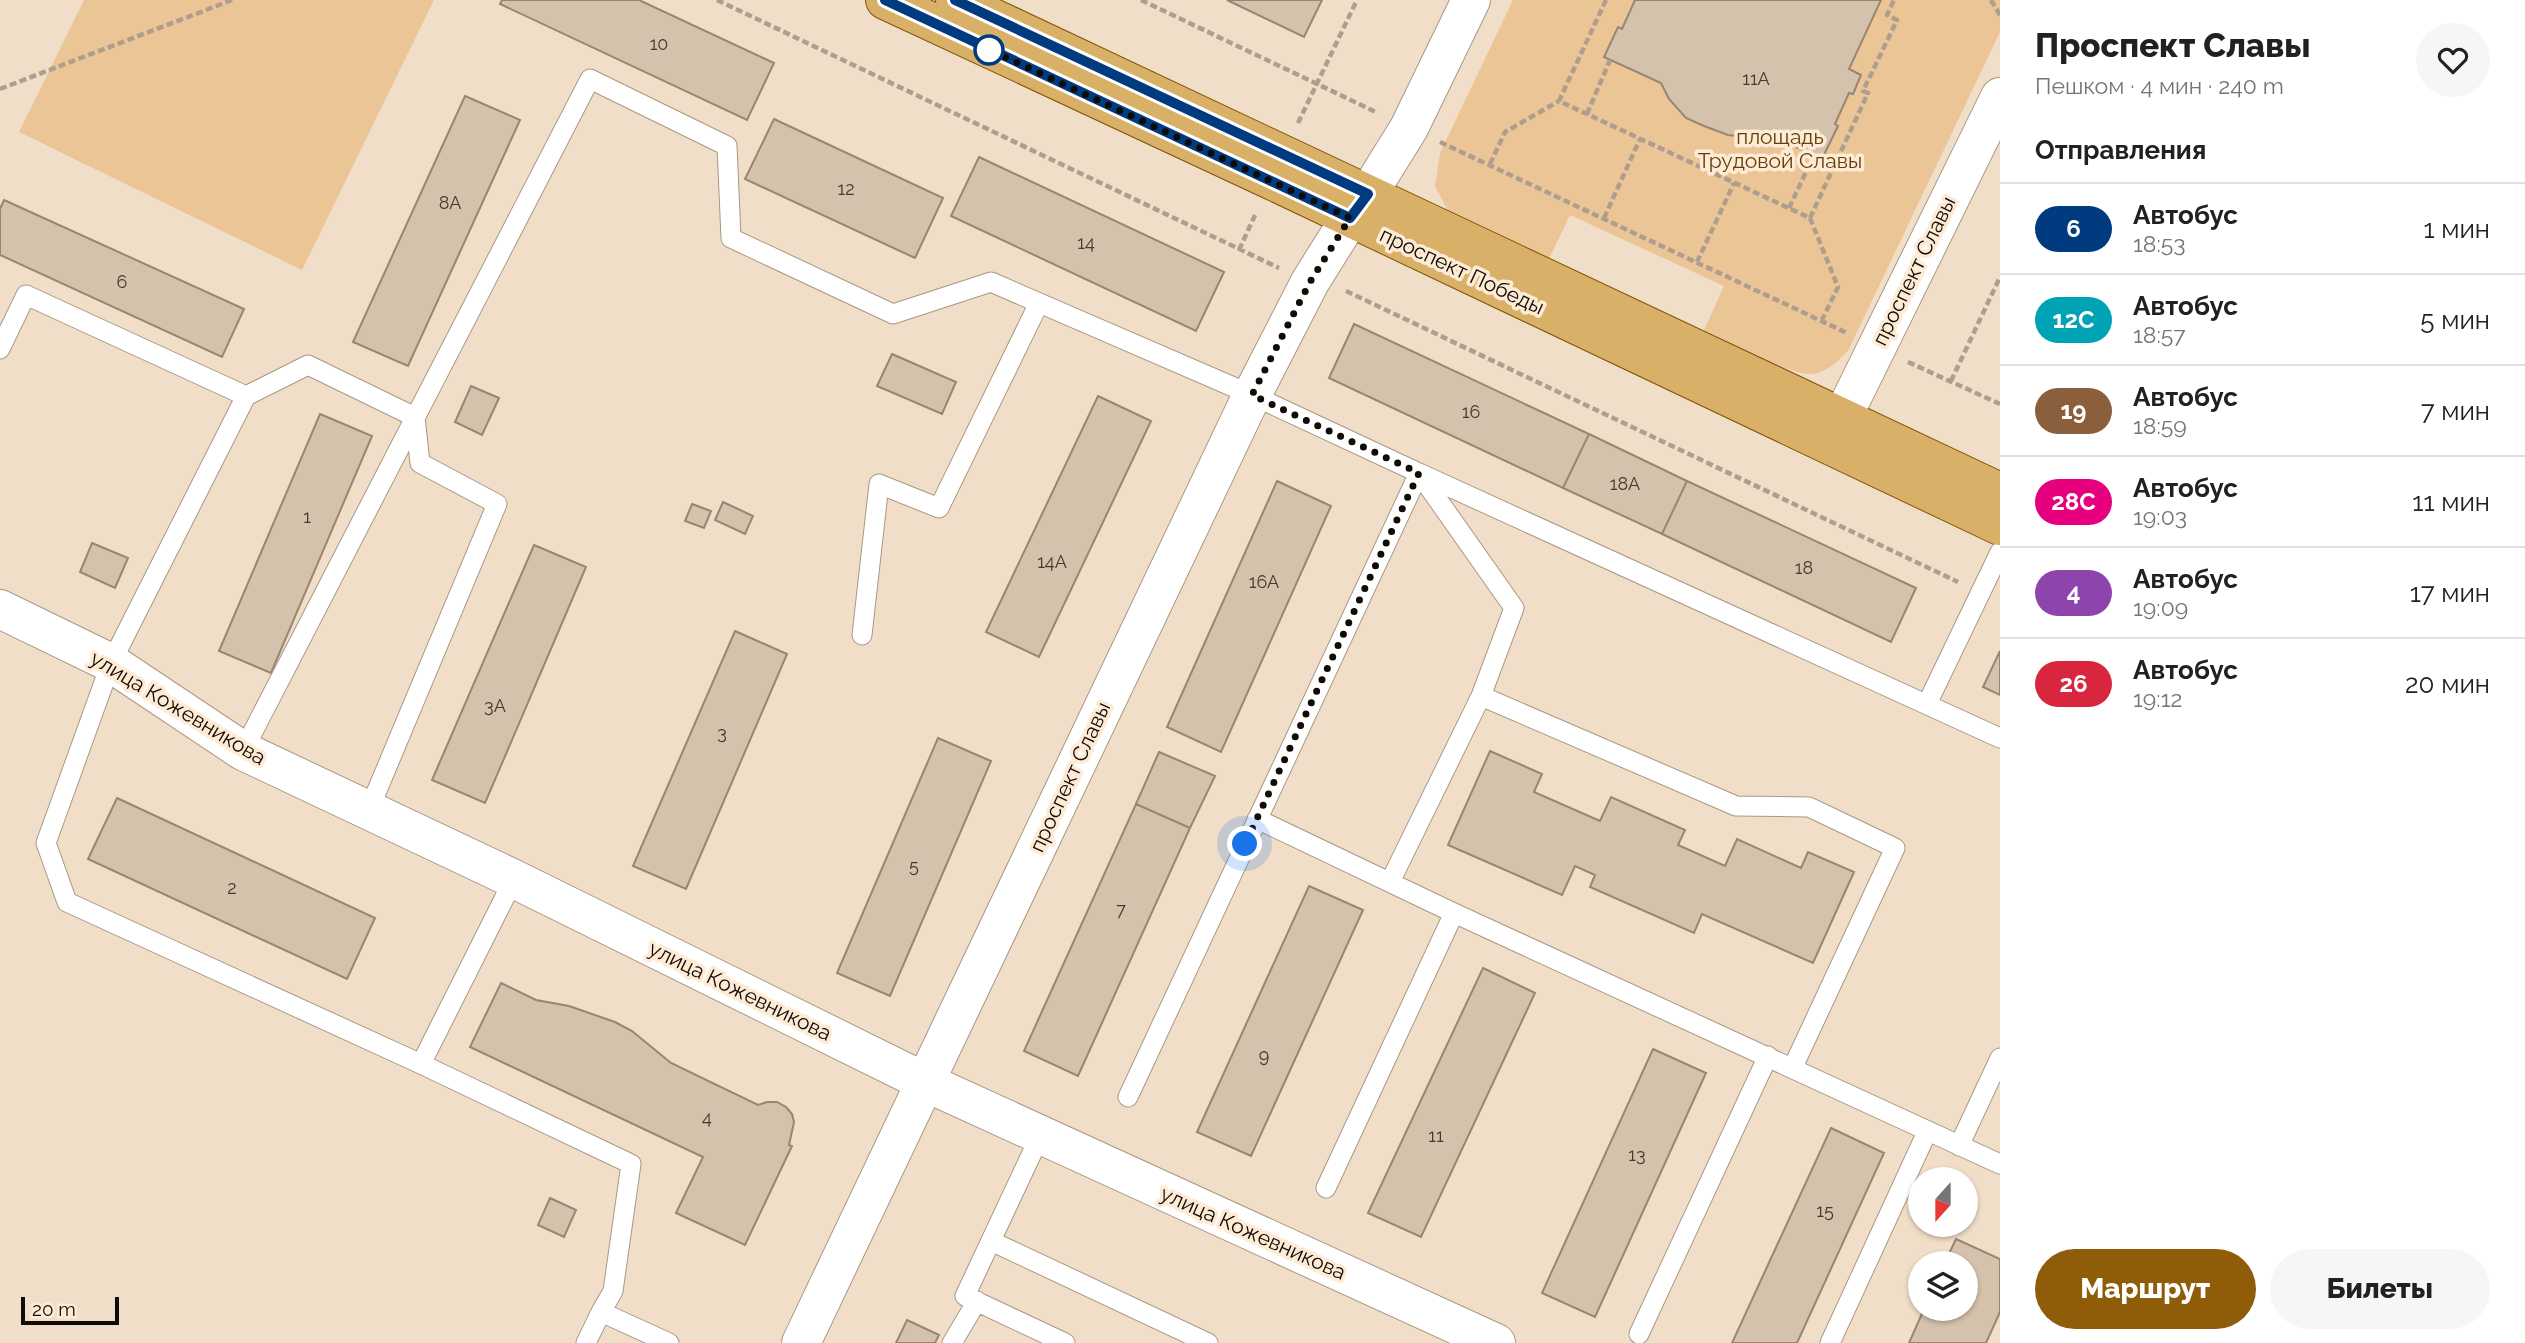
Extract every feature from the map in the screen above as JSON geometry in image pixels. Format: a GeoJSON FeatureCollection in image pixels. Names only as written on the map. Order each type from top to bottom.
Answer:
{"type":"FeatureCollection","features":[{"type":"Feature","properties":{"kind":"main road","name":"проспект Победы"},"geometry":{"type":"LineString","coordinates":[[885,0],[1359,206]]}},
{"type":"Feature","properties":{"kind":"main road","name":"проспект Победы"},"geometry":{"type":"LineString","coordinates":[[955,0],[1359,206],[1836,432],[2000,526]]}},
{"type":"Feature","properties":{"kind":"main road","name":"проспект Победы"},"geometry":{"type":"LineString","coordinates":[[1836,432],[2000,492]]}},
{"type":"Feature","properties":{"kind":"street","name":"проспект Славы"},"geometry":{"type":"LineString","coordinates":[[801,1343],[1252,395],[1310,282],[1409,128],[1471,0]]}},
{"type":"Feature","properties":{"kind":"street","name":"проспект Славы"},"geometry":{"type":"LineString","coordinates":[[1836,432],[2000,97]]}},
{"type":"Feature","properties":{"kind":"street","name":"улица Кожевникова"},"geometry":{"type":"LineString","coordinates":[[0,609],[111,663],[243,751],[514,879],[925,1082],[1458,1335],[1496,1343]]}},
{"type":"Feature","properties":{"kind":"lane"},"geometry":{"type":"LineString","coordinates":[[243,751],[590,79],[727,146],[732,238],[892,314],[991,282],[1252,395],[2000,738]]}},
{"type":"Feature","properties":{"kind":"lane"},"geometry":{"type":"LineString","coordinates":[[0,349],[26,295],[246,396]]}},
{"type":"Feature","properties":{"kind":"lane"},"geometry":{"type":"LineString","coordinates":[[862,635],[879,484],[939,508],[1039,303]]}},
{"type":"Feature","properties":{"kind":"lane"},"geometry":{"type":"LineString","coordinates":[[415,417],[308,365],[246,396],[111,663],[46,843],[67,902],[421,1064],[631,1164],[613,1291],[586,1343]]}},
{"type":"Feature","properties":{"kind":"lane"},"geometry":{"type":"LineString","coordinates":[[368,812],[497,504],[420,463],[415,417]]}},
{"type":"Feature","properties":{"kind":"lane"},"geometry":{"type":"LineString","coordinates":[[1390,882],[1481,696],[1514,608],[1419,473]]}},
{"type":"Feature","properties":{"kind":"lane"},"geometry":{"type":"LineString","coordinates":[[1128,1097],[1419,473]]}},
{"type":"Feature","properties":{"kind":"lane"},"geometry":{"type":"LineString","coordinates":[[1927,704],[2000,552]]}},
{"type":"Feature","properties":{"kind":"lane"},"geometry":{"type":"LineString","coordinates":[[1481,696],[1736,806],[1809,807],[1895,848],[1793,1067]]}},
{"type":"Feature","properties":{"kind":"lane"},"geometry":{"type":"LineString","coordinates":[[1257,819],[1454,913],[2000,1164]]}},
{"type":"Feature","properties":{"kind":"lane"},"geometry":{"type":"LineString","coordinates":[[421,1064],[514,879]]}},
{"type":"Feature","properties":{"kind":"lane"},"geometry":{"type":"LineString","coordinates":[[1326,1188],[1454,913]]}},
{"type":"Feature","properties":{"kind":"lane"},"geometry":{"type":"LineString","coordinates":[[1639,1334],[1768,1056]]}},
{"type":"Feature","properties":{"kind":"lane"},"geometry":{"type":"LineString","coordinates":[[1959,1146],[2000,1058]]}},
{"type":"Feature","properties":{"kind":"lane"},"geometry":{"type":"LineString","coordinates":[[1830,1343],[1927,1132]]}},
{"type":"Feature","properties":{"kind":"lane"},"geometry":{"type":"LineString","coordinates":[[1040,1136],[965,1296],[1065,1343]]}},
{"type":"Feature","properties":{"kind":"lane"},"geometry":{"type":"LineString","coordinates":[[991,1241],[1208,1343]]}},
{"type":"Feature","properties":{"kind":"lane"},"geometry":{"type":"LineString","coordinates":[[952,1343],[977,1301]]}},
{"type":"Feature","properties":{"kind":"lane"},"geometry":{"type":"LineString","coordinates":[[601,1312],[669,1343]]}},
{"type":"Feature","properties":{"kind":"path"},"geometry":{"type":"LineString","coordinates":[[0,89],[232,0]]}},
{"type":"Feature","properties":{"kind":"path"},"geometry":{"type":"LineString","coordinates":[[717,0],[1239,250],[1310,282],[1354,293],[1980,592]]}},
{"type":"Feature","properties":{"kind":"path"},"geometry":{"type":"LineString","coordinates":[[1141,0],[2000,404]]}},
{"type":"Feature","properties":{"kind":"path"},"geometry":{"type":"LineString","coordinates":[[1295,130],[1357,0]]}},
{"type":"Feature","properties":{"kind":"path"},"geometry":{"type":"LineString","coordinates":[[1490,164],[1505,132],[1559,101],[1606,0]]}},
{"type":"Feature","properties":{"kind":"path"},"geometry":{"type":"LineString","coordinates":[[1811,218],[1868,93],[1863,91],[1896,20],[1887,15],[1894,0]]}},
{"type":"Feature","properties":{"kind":"path"},"geometry":{"type":"LineString","coordinates":[[1991,0],[2000,15]]}},
{"type":"Feature","properties":{"kind":"path"},"geometry":{"type":"LineString","coordinates":[[1587,114],[1611,60]]}},
{"type":"Feature","properties":{"kind":"path"},"geometry":{"type":"LineString","coordinates":[[1559,101],[1811,218],[1838,287],[1822,321]]}},
{"type":"Feature","properties":{"kind":"path"},"geometry":{"type":"LineString","coordinates":[[1604,218],[1640,139]]}},
{"type":"Feature","properties":{"kind":"path"},"geometry":{"type":"LineString","coordinates":[[1789,208],[1814,155]]}},
{"type":"Feature","properties":{"kind":"path"},"geometry":{"type":"LineString","coordinates":[[1697,262],[1734,183]]}},
{"type":"Feature","properties":{"kind":"path"},"geometry":{"type":"LineString","coordinates":[[1239,250],[1256,213]]}},
{"type":"Feature","properties":{"kind":"path"},"geometry":{"type":"LineString","coordinates":[[1951,381],[2000,277]]}},
{"type":"Feature","properties":{"kind":"green space"},"geometry":{"type":"Polygon","coordinates":[[[84,0],[434,0],[302,270],[19,132],[84,0]]]}},
{"type":"Feature","properties":{"kind":"green space","name":"площадь Трудовой Славы"},"geometry":{"type":"Polygon","coordinates":[[[1513,0],[2000,0],[2000,32],[1848,351],[1826,369],[1811,374],[1774,364],[1704,330],[1724,286],[1570,215],[1549,259],[1448,211],[1435,186],[1440,153],[1513,0]]]}},
{"type":"Feature","properties":{"kind":"building"},"geometry":{"type":"Polygon","coordinates":[[[502,0],[639,0],[774,63],[747,120],[500,4],[502,0]]]}},
{"type":"Feature","properties":{"kind":"building"},"geometry":{"type":"Polygon","coordinates":[[[1227,0],[1322,0],[1304,37],[1227,0]]]}},
{"type":"Feature","properties":{"kind":"building"},"geometry":{"type":"Polygon","coordinates":[[[1635,0],[1881,0],[1849,69],[1861,75],[1853,94],[1849,93],[1835,124],[1838,126],[1822,159],[1765,133],[1748,137],[1728,135],[1686,118],[1669,99],[1661,83],[1604,57],[1618,27],[1622,29],[1635,0]]]}},
{"type":"Feature","properties":{"kind":"building"},"geometry":{"type":"Polygon","coordinates":[[[465,96],[520,120],[408,366],[353,342],[465,96]]]}},
{"type":"Feature","properties":{"kind":"building"},"geometry":{"type":"Polygon","coordinates":[[[774,119],[943,198],[915,258],[745,179],[774,119]]]}},
{"type":"Feature","properties":{"kind":"building"},"geometry":{"type":"Polygon","coordinates":[[[979,157],[1224,272],[1196,331],[951,216],[979,157]]]}},
{"type":"Feature","properties":{"kind":"building"},"geometry":{"type":"Polygon","coordinates":[[[4,200],[244,309],[222,357],[0,255],[0,209],[4,200]]]}},
{"type":"Feature","properties":{"kind":"building"},"geometry":{"type":"Polygon","coordinates":[[[1354,324],[1589,434],[1563,488],[1329,378],[1354,324]]]}},
{"type":"Feature","properties":{"kind":"building"},"geometry":{"type":"Polygon","coordinates":[[[892,354],[956,382],[942,414],[877,386],[892,354]]]}},
{"type":"Feature","properties":{"kind":"building"},"geometry":{"type":"Polygon","coordinates":[[[471,386],[499,398],[482,435],[455,422],[471,386]]]}},
{"type":"Feature","properties":{"kind":"building"},"geometry":{"type":"Polygon","coordinates":[[[1098,396],[1151,421],[1039,657],[986,632],[1098,396]]]}},
{"type":"Feature","properties":{"kind":"building"},"geometry":{"type":"Polygon","coordinates":[[[320,414],[372,436],[271,673],[219,651],[320,414]]]}},
{"type":"Feature","properties":{"kind":"building"},"geometry":{"type":"Polygon","coordinates":[[[1589,434],[1687,481],[1662,534],[1563,488],[1589,434]]]}},
{"type":"Feature","properties":{"kind":"building"},"geometry":{"type":"Polygon","coordinates":[[[1277,481],[1331,506],[1221,752],[1167,727],[1277,481]]]}},
{"type":"Feature","properties":{"kind":"building"},"geometry":{"type":"Polygon","coordinates":[[[1687,481],[1916,588],[1891,642],[1662,534],[1687,481]]]}},
{"type":"Feature","properties":{"kind":"building"},"geometry":{"type":"Polygon","coordinates":[[[723,502],[753,516],[745,534],[715,520],[723,502]]]}},
{"type":"Feature","properties":{"kind":"building"},"geometry":{"type":"Polygon","coordinates":[[[692,504],[711,511],[704,528],[685,521],[692,504]]]}},
{"type":"Feature","properties":{"kind":"building"},"geometry":{"type":"Polygon","coordinates":[[[92,543],[128,558],[115,588],[80,572],[92,543]]]}},
{"type":"Feature","properties":{"kind":"building"},"geometry":{"type":"Polygon","coordinates":[[[534,545],[586,567],[485,803],[432,780],[534,545]]]}},
{"type":"Feature","properties":{"kind":"building"},"geometry":{"type":"Polygon","coordinates":[[[735,631],[787,654],[686,889],[633,866],[735,631]]]}},
{"type":"Feature","properties":{"kind":"building"},"geometry":{"type":"Polygon","coordinates":[[[2000,651],[2000,695],[1983,687],[2000,651]]]}},
{"type":"Feature","properties":{"kind":"building"},"geometry":{"type":"Polygon","coordinates":[[[938,738],[991,761],[890,996],[837,973],[938,738]]]}},
{"type":"Feature","properties":{"kind":"building"},"geometry":{"type":"Polygon","coordinates":[[[1490,751],[1542,774],[1534,792],[1600,821],[1611,797],[1685,830],[1678,845],[1725,866],[1737,839],[1801,868],[1808,852],[1854,872],[1813,963],[1702,914],[1694,933],[1590,887],[1595,875],[1575,866],[1562,895],[1448,845],[1490,751]]]}},
{"type":"Feature","properties":{"kind":"building"},"geometry":{"type":"Polygon","coordinates":[[[1159,752],[1215,776],[1190,828],[1136,804],[1159,752]]]}},
{"type":"Feature","properties":{"kind":"building"},"geometry":{"type":"Polygon","coordinates":[[[117,798],[375,918],[347,979],[88,859],[117,798]]]}},
{"type":"Feature","properties":{"kind":"building"},"geometry":{"type":"Polygon","coordinates":[[[1136,804],[1190,828],[1078,1076],[1024,1051],[1136,804]]]}},
{"type":"Feature","properties":{"kind":"building"},"geometry":{"type":"Polygon","coordinates":[[[1309,886],[1363,910],[1251,1156],[1197,1132],[1309,886]]]}},
{"type":"Feature","properties":{"kind":"building"},"geometry":{"type":"Polygon","coordinates":[[[1483,968],[1535,993],[1421,1237],[1368,1213],[1483,968]]]}},
{"type":"Feature","properties":{"kind":"building"},"geometry":{"type":"Polygon","coordinates":[[[501,983],[536,1000],[569,1006],[615,1022],[632,1031],[671,1063],[758,1105],[777,1102],[786,1107],[794,1122],[789,1145],[792,1146],[745,1245],[676,1213],[703,1157],[470,1047],[501,983]]]}},
{"type":"Feature","properties":{"kind":"building"},"geometry":{"type":"Polygon","coordinates":[[[1653,1049],[1706,1073],[1595,1317],[1542,1293],[1653,1049]]]}},
{"type":"Feature","properties":{"kind":"building"},"geometry":{"type":"Polygon","coordinates":[[[1831,1128],[1884,1153],[1797,1343],[1732,1343],[1831,1128]]]}},
{"type":"Feature","properties":{"kind":"building"},"geometry":{"type":"Polygon","coordinates":[[[550,1198],[576,1210],[564,1237],[538,1225],[550,1198]]]}},
{"type":"Feature","properties":{"kind":"building"},"geometry":{"type":"Polygon","coordinates":[[[1956,1239],[2000,1259],[2000,1312],[1986,1343],[1909,1343],[1919,1321],[1978,1321],[1978,1251],[1950,1251],[1956,1239]]]}},
{"type":"Feature","properties":{"kind":"building"},"geometry":{"type":"Polygon","coordinates":[[[907,1320],[939,1335],[935,1343],[896,1343],[907,1320]]]}},
{"type":"Feature","properties":{"kind":"bus line","name":"6"},"geometry":{"type":"LineString","coordinates":[[885,0],[1350,218],[1368,194],[955,0]]}},
{"type":"Feature","properties":{"kind":"route"},"geometry":{"type":"LineString","coordinates":[[989,50],[986,48],[1350,218],[1310,282],[1252,395],[1419,473],[1245,844]]}}]}
